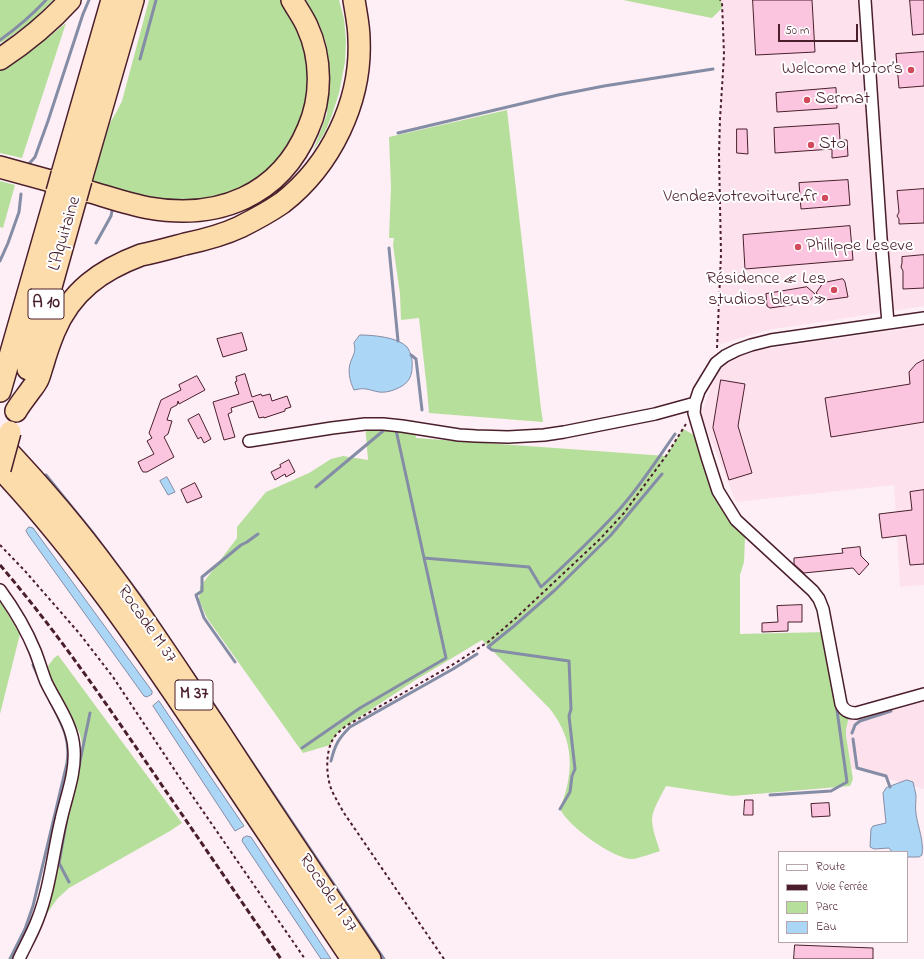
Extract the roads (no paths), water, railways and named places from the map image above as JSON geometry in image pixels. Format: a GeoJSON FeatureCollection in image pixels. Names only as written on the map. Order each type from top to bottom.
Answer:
{"type":"FeatureCollection","features":[{"type":"Feature","properties":{"kind":"highway"},"geometry":{"type":"LineString","coordinates":[[0,59],[36,34],[70,0]]}},
{"type":"Feature","properties":{"kind":"highway","name":"L'Aquitaine"},"geometry":{"type":"LineString","coordinates":[[0,469],[5,438],[16,411],[112,0]]}},
{"type":"Feature","properties":{"kind":"highway","name":"L'Aquitaine"},"geometry":{"type":"LineString","coordinates":[[0,391],[133,0]]}},
{"type":"Feature","properties":{"kind":"highway"},"geometry":{"type":"LineString","coordinates":[[0,166],[149,208],[198,210],[218,207],[235,202],[250,195],[264,186],[294,157],[304,140],[316,106],[318,75],[313,43],[308,28],[292,0]]}},
{"type":"Feature","properties":{"kind":"highway"},"geometry":{"type":"LineString","coordinates":[[16,411],[37,381],[49,346],[61,318],[68,306],[85,287],[113,267],[141,255],[219,235],[239,228],[282,202],[314,172],[336,138],[347,114],[354,92],[359,60],[358,20],[354,0]]}},
{"type":"Feature","properties":{"kind":"highway","name":"Rocade M 37"},"geometry":{"type":"LineString","coordinates":[[5,438],[30,475],[97,556],[122,589],[370,959]]}},
{"type":"Feature","properties":{"kind":"highway","name":"Rocade M 37"},"geometry":{"type":"LineString","coordinates":[[0,469],[19,488],[66,545],[125,622],[352,959]]}},
{"type":"Feature","properties":{"kind":"street"},"geometry":{"type":"LineString","coordinates":[[865,0],[880,230],[888,323]]}},
{"type":"Feature","properties":{"kind":"street"},"geometry":{"type":"LineString","coordinates":[[924,318],[771,340],[737,350],[725,356],[716,363],[699,391],[694,408],[718,491],[736,520],[819,599],[823,610],[843,708],[850,713],[856,713],[924,694]]}},
{"type":"Feature","properties":{"kind":"street"},"geometry":{"type":"LineString","coordinates":[[249,441],[365,424],[402,426],[459,435],[508,437],[539,436],[647,415],[694,408]]}},
{"type":"Feature","properties":{"kind":"street"},"geometry":{"type":"LineString","coordinates":[[0,590],[16,612],[24,627],[35,651],[46,682],[71,732],[74,750],[73,770],[56,838],[43,904],[33,930],[19,959]]}},
{"type":"Feature","properties":{"kind":"water"},"geometry":{"type":"Polygon","coordinates":[[[360,335],[378,336],[391,339],[398,341],[407,347],[411,354],[412,371],[407,382],[397,389],[385,392],[364,389],[354,390],[350,380],[349,368],[355,348],[354,343],[360,335]]]}},
{"type":"Feature","properties":{"kind":"water"},"geometry":{"type":"Polygon","coordinates":[[[167,477],[175,492],[168,495],[160,481],[167,477]]]}},
{"type":"Feature","properties":{"kind":"water"},"geometry":{"type":"Polygon","coordinates":[[[29,527],[33,528],[152,691],[152,694],[147,697],[144,696],[29,536],[26,531],[29,527]]]}},
{"type":"Feature","properties":{"kind":"water"},"geometry":{"type":"Polygon","coordinates":[[[159,701],[244,826],[235,831],[153,706],[159,701]]]}},
{"type":"Feature","properties":{"kind":"water"},"geometry":{"type":"Polygon","coordinates":[[[907,780],[913,782],[916,795],[916,814],[922,844],[922,855],[919,857],[908,857],[908,851],[891,851],[889,848],[874,849],[870,847],[871,829],[873,826],[886,823],[883,793],[886,788],[907,780]]]}},
{"type":"Feature","properties":{"kind":"water"},"geometry":{"type":"Polygon","coordinates":[[[247,836],[251,837],[331,959],[321,959],[242,841],[243,838],[247,836]]]}},
{"type":"Feature","properties":{"kind":"waterway"},"geometry":{"type":"LineString","coordinates":[[0,40],[24,21],[46,0]]}},
{"type":"Feature","properties":{"kind":"waterway"},"geometry":{"type":"LineString","coordinates":[[27,165],[35,157],[89,0]]}},
{"type":"Feature","properties":{"kind":"waterway"},"geometry":{"type":"LineString","coordinates":[[140,59],[156,0]]}},
{"type":"Feature","properties":{"kind":"waterway"},"geometry":{"type":"LineString","coordinates":[[398,133],[558,95],[604,86],[713,69]]}},
{"type":"Feature","properties":{"kind":"waterway"},"geometry":{"type":"LineString","coordinates":[[0,261],[19,212],[21,194]]}},
{"type":"Feature","properties":{"kind":"waterway"},"geometry":{"type":"LineString","coordinates":[[96,243],[111,216],[112,211]]}},
{"type":"Feature","properties":{"kind":"waterway"},"geometry":{"type":"LineString","coordinates":[[389,248],[398,341]]}},
{"type":"Feature","properties":{"kind":"waterway"},"geometry":{"type":"LineString","coordinates":[[411,355],[416,359],[422,410]]}},
{"type":"Feature","properties":{"kind":"waterway"},"geometry":{"type":"LineString","coordinates":[[302,748],[360,708],[446,658],[396,430]]}},
{"type":"Feature","properties":{"kind":"waterway"},"geometry":{"type":"LineString","coordinates":[[316,487],[383,431]]}},
{"type":"Feature","properties":{"kind":"waterway"},"geometry":{"type":"LineString","coordinates":[[424,558],[529,567],[541,587],[570,560],[625,503],[675,434]]}},
{"type":"Feature","properties":{"kind":"waterway"},"geometry":{"type":"LineString","coordinates":[[560,809],[570,792],[572,776],[575,769],[569,716],[571,709],[569,661],[492,650],[488,647],[555,590],[611,535],[662,474]]}},
{"type":"Feature","properties":{"kind":"waterway"},"geometry":{"type":"LineString","coordinates":[[46,475],[93,533],[144,601],[384,959]]}},
{"type":"Feature","properties":{"kind":"waterway"},"geometry":{"type":"LineString","coordinates":[[235,662],[204,618],[196,595],[202,591],[202,577],[241,545],[258,534]]}},
{"type":"Feature","properties":{"kind":"waterway"},"geometry":{"type":"LineString","coordinates":[[331,761],[338,742],[350,727],[477,654]]}},
{"type":"Feature","properties":{"kind":"waterway"},"geometry":{"type":"LineString","coordinates":[[33,665],[39,678]]}},
{"type":"Feature","properties":{"kind":"waterway"},"geometry":{"type":"LineString","coordinates":[[10,959],[25,929],[33,906],[67,763],[68,746],[66,738],[50,701]]}},
{"type":"Feature","properties":{"kind":"waterway"},"geometry":{"type":"LineString","coordinates":[[770,795],[831,791],[847,782],[836,703]]}},
{"type":"Feature","properties":{"kind":"waterway"},"geometry":{"type":"LineString","coordinates":[[852,733],[855,725],[860,721],[891,711]]}},
{"type":"Feature","properties":{"kind":"waterway"},"geometry":{"type":"LineString","coordinates":[[79,766],[90,713]]}},
{"type":"Feature","properties":{"kind":"waterway"},"geometry":{"type":"LineString","coordinates":[[853,739],[857,768],[886,776],[890,787]]}},
{"type":"Feature","properties":{"kind":"waterway"},"geometry":{"type":"LineString","coordinates":[[68,812],[59,863],[69,882]]}},
{"type":"Feature","properties":{"kind":"railway"},"geometry":{"type":"LineString","coordinates":[[0,565],[22,591],[84,672],[281,959]]}},
{"type":"Feature","properties":{"kind":"place","name":"Welcome Motor’s"},"geometry":{"type":"Point","coordinates":[911,70]}},
{"type":"Feature","properties":{"kind":"place","name":"Sermat"},"geometry":{"type":"Point","coordinates":[807,100]}},
{"type":"Feature","properties":{"kind":"place","name":"Sto"},"geometry":{"type":"Point","coordinates":[811,145]}},
{"type":"Feature","properties":{"kind":"place","name":"Vendezvotrevoiture.fr"},"geometry":{"type":"Point","coordinates":[825,198]}},
{"type":"Feature","properties":{"kind":"place","name":"Philippe Leseve"},"geometry":{"type":"Point","coordinates":[798,247]}},
{"type":"Feature","properties":{"kind":"place","name":"Résidence « Les studios bleus »"},"geometry":{"type":"Point","coordinates":[834,290]}}]}
